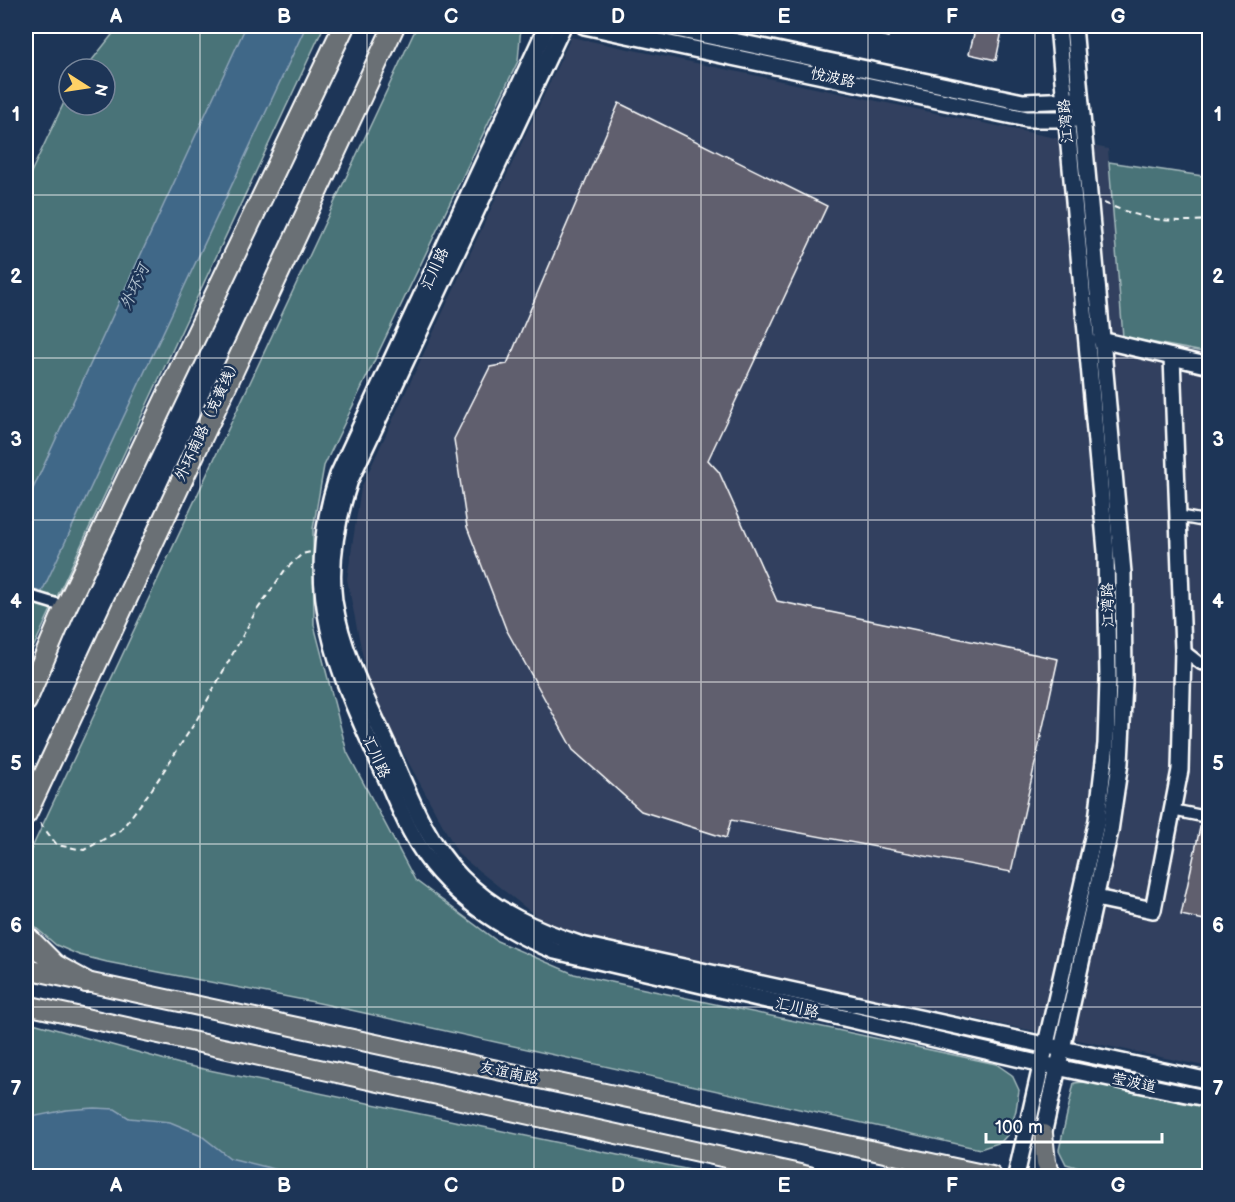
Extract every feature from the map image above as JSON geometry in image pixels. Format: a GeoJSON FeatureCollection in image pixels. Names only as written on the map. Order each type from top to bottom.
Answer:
{"type":"FeatureCollection","features":[{"type":"Feature","properties":{"kind":"highway"},"geometry":{"type":"LineString","coordinates":[[26,701],[66,607],[344,26]]}},
{"type":"Feature","properties":{"kind":"highway","name":"外环南路（克黄线）"},"geometry":{"type":"LineString","coordinates":[[27,811],[394,26]]}},
{"type":"Feature","properties":{"kind":"highway"},"geometry":{"type":"LineString","coordinates":[[26,936],[55,965],[86,982]]}},
{"type":"Feature","properties":{"kind":"main road","name":"友谊南路"},"geometry":{"type":"LineString","coordinates":[[26,969],[971,1174],[992,1176]]}},
{"type":"Feature","properties":{"kind":"main road"},"geometry":{"type":"LineString","coordinates":[[26,1005],[809,1176]]}},
{"type":"Feature","properties":{"kind":"main road"},"geometry":{"type":"LineString","coordinates":[[1035,1132],[1052,1176]]}},
{"type":"Feature","properties":{"kind":"street","name":"汇川路"},"geometry":{"type":"LineString","coordinates":[[547,26],[338,476],[330,501],[322,550],[321,575],[325,613],[343,681],[410,829],[436,871],[455,890],[494,921],[525,939],[579,957],[1058,1067]]}},
{"type":"Feature","properties":{"kind":"street","name":"汇川路"},"geometry":{"type":"LineString","coordinates":[[563,26],[350,480],[341,507],[336,537],[334,589],[339,625],[360,685],[427,832],[461,877],[494,905],[518,920],[582,945],[1055,1048]]}},
{"type":"Feature","properties":{"kind":"street","name":"悦波路"},"geometry":{"type":"LineString","coordinates":[[584,26],[1027,119],[1082,118]]}},
{"type":"Feature","properties":{"kind":"street","name":"悦波路"},"geometry":{"type":"LineString","coordinates":[[662,26],[1023,102],[1065,102],[1081,99]]}},
{"type":"Feature","properties":{"kind":"street","name":"江湾路"},"geometry":{"type":"LineString","coordinates":[[1016,1176],[1035,1132],[1058,1067],[1055,1048],[1097,820],[1106,744],[1108,679],[1106,551],[1058,26]]}},
{"type":"Feature","properties":{"kind":"street","name":"江湾路"},"geometry":{"type":"LineString","coordinates":[[1034,1176],[1035,1132],[1042,1064],[1055,1048],[1096,898],[1110,831],[1120,763],[1125,649],[1123,573],[1074,26]]}},
{"type":"Feature","properties":{"kind":"street"},"geometry":{"type":"LineString","coordinates":[[1101,340],[1209,366]]}},
{"type":"Feature","properties":{"kind":"street"},"geometry":{"type":"LineString","coordinates":[[1096,898],[1153,910],[1180,770],[1183,650],[1172,357]]}},
{"type":"Feature","properties":{"kind":"street"},"geometry":{"type":"LineString","coordinates":[[1178,516],[1209,522]]}},
{"type":"Feature","properties":{"kind":"street"},"geometry":{"type":"LineString","coordinates":[[26,595],[66,607]]}},
{"type":"Feature","properties":{"kind":"street"},"geometry":{"type":"LineString","coordinates":[[1183,650],[1201,664],[1209,665]]}},
{"type":"Feature","properties":{"kind":"street"},"geometry":{"type":"LineString","coordinates":[[1172,810],[1202,816]]}},
{"type":"Feature","properties":{"kind":"street","name":"莹波道"},"geometry":{"type":"LineString","coordinates":[[1055,1048],[1209,1081]]}},
{"type":"Feature","properties":{"kind":"street","name":"莹波道"},"geometry":{"type":"LineString","coordinates":[[1058,1067],[1209,1099]]}},
{"type":"Feature","properties":{"kind":"street"},"geometry":{"type":"LineString","coordinates":[[1026,1176],[1035,1132]]}},
{"type":"Feature","properties":{"kind":"path"},"geometry":{"type":"LineString","coordinates":[[1090,198],[1135,216],[1169,222],[1209,219]]}},
{"type":"Feature","properties":{"kind":"path"},"geometry":{"type":"LineString","coordinates":[[27,811],[57,845],[84,850],[121,830],[152,789],[196,721],[255,613],[285,570],[302,554],[322,550]]}},
{"type":"Feature","properties":{"kind":"shaded area"},"geometry":{"type":"Polygon","coordinates":[[[571,37],[1108,149],[1123,337],[1209,353],[1209,1067],[587,939],[541,920],[459,855],[370,692],[347,579],[361,488],[571,37]]]}},
{"type":"Feature","properties":{"kind":"green space"},"geometry":{"type":"Polygon","coordinates":[[[119,26],[324,26],[26,663],[26,183],[57,117],[117,117],[117,57],[94,57],[119,26]]]}},
{"type":"Feature","properties":{"kind":"green space"},"geometry":{"type":"Polygon","coordinates":[[[417,26],[521,26],[518,61],[324,466],[313,529],[314,625],[347,752],[415,880],[497,941],[574,974],[996,1064],[1012,1075],[1019,1090],[1010,1132],[1001,1142],[980,1149],[319,1003],[107,962],[79,955],[56,945],[35,927],[26,905],[26,865],[30,852],[417,26]]]}},
{"type":"Feature","properties":{"kind":"green space"},"geometry":{"type":"Polygon","coordinates":[[[1109,162],[1209,177],[1209,233],[1205,247],[1210,262],[1209,353],[1123,337],[1109,162]]]}},
{"type":"Feature","properties":{"kind":"green space"},"geometry":{"type":"Polygon","coordinates":[[[26,1021],[180,1064],[719,1176],[26,1176],[26,1021]]]}},
{"type":"Feature","properties":{"kind":"green space"},"geometry":{"type":"Polygon","coordinates":[[[1094,1081],[1209,1106],[1209,1176],[1107,1176],[1066,1164],[1059,1150],[1074,1083],[1094,1081]]]}},
{"type":"Feature","properties":{"kind":"water","name":"外环河"},"geometry":{"type":"Polygon","coordinates":[[[246,26],[306,26],[26,626],[26,504],[246,26]]]}},
{"type":"Feature","properties":{"kind":"water"},"geometry":{"type":"Polygon","coordinates":[[[115,1109],[129,1118],[170,1122],[199,1134],[230,1158],[278,1170],[280,1176],[26,1176],[26,1118],[66,1110],[115,1109]]]}},
{"type":"Feature","properties":{"kind":"building"},"geometry":{"type":"Polygon","coordinates":[[[857,26],[890,26],[888,37],[856,29],[857,26]]]}},
{"type":"Feature","properties":{"kind":"building"},"geometry":{"type":"Polygon","coordinates":[[[976,26],[1003,26],[996,60],[969,54],[976,26]]]}},
{"type":"Feature","properties":{"kind":"building"},"geometry":{"type":"Polygon","coordinates":[[[619,103],[827,206],[708,460],[719,472],[777,601],[1058,659],[1011,872],[731,820],[726,838],[641,811],[573,750],[506,629],[467,527],[454,439],[490,367],[507,364],[619,103]]]}},
{"type":"Feature","properties":{"kind":"building"},"geometry":{"type":"Polygon","coordinates":[[[1205,801],[1209,801],[1209,813],[1204,809],[1205,801]]]}},
{"type":"Feature","properties":{"kind":"building"},"geometry":{"type":"Polygon","coordinates":[[[1209,818],[1209,921],[1181,915],[1201,823],[1209,818]]]}}]}
